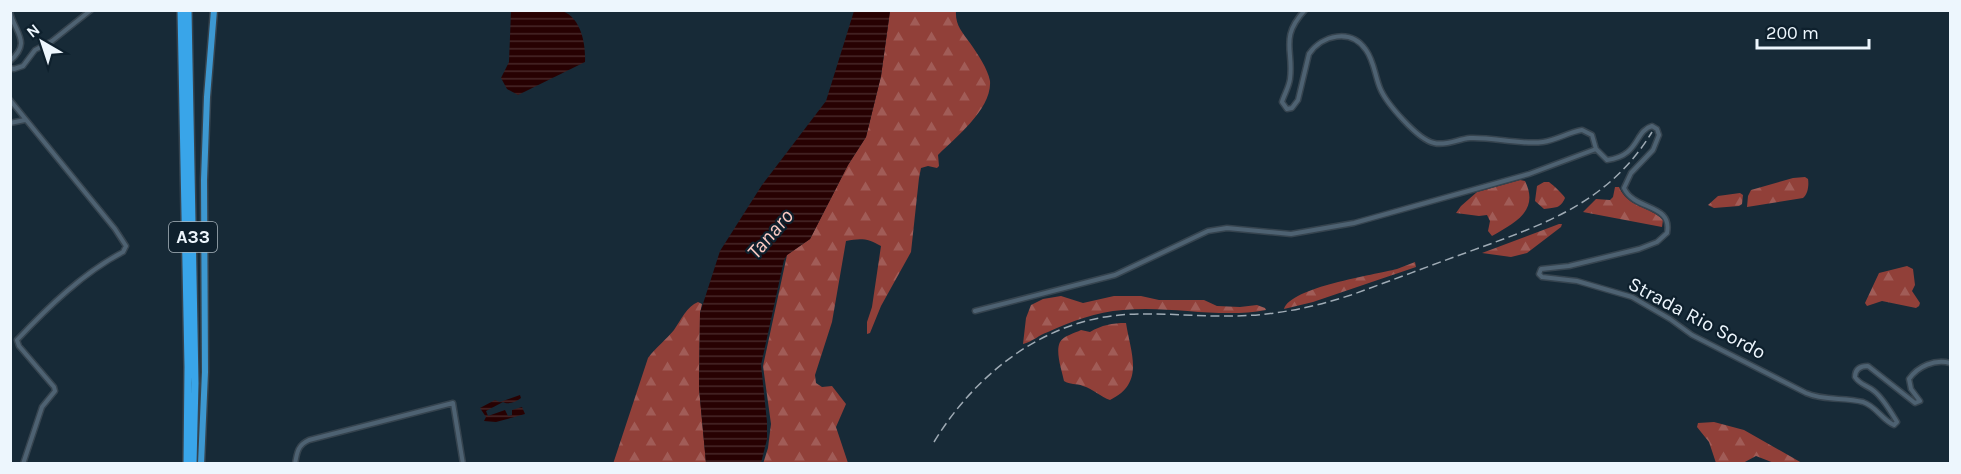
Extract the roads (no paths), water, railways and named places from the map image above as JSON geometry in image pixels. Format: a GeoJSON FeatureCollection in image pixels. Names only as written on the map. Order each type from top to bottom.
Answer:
{"type":"FeatureCollection","features":[{"type":"Feature","properties":{"kind":"highway","name":"A33"},"geometry":{"type":"LineString","coordinates":[[181,10],[188,310],[187,464]]}},
{"type":"Feature","properties":{"kind":"highway","name":"A33"},"geometry":{"type":"LineString","coordinates":[[188,10],[195,383],[193,464]]}},
{"type":"Feature","properties":{"kind":"highway"},"geometry":{"type":"LineString","coordinates":[[201,464],[205,372],[204,180],[207,97],[214,10]]}},
{"type":"Feature","properties":{"kind":"street"},"geometry":{"type":"LineString","coordinates":[[10,68],[23,66],[35,50],[52,41],[91,10]]}},
{"type":"Feature","properties":{"kind":"street"},"geometry":{"type":"LineString","coordinates":[[975,311],[1115,275],[1208,231],[1227,228],[1291,234],[1354,223],[1529,174],[1596,149],[1593,135],[1582,130],[1544,142],[1471,138],[1445,144],[1427,141],[1386,98],[1366,49],[1345,36],[1331,37],[1312,48],[1304,70],[1298,100],[1292,108],[1287,109],[1282,102],[1290,80],[1288,40],[1305,10]]}},
{"type":"Feature","properties":{"kind":"street"},"geometry":{"type":"LineString","coordinates":[[10,12],[11,19],[19,31],[22,45],[10,61]]}},
{"type":"Feature","properties":{"kind":"street"},"geometry":{"type":"LineString","coordinates":[[10,100],[126,246],[123,252],[105,262],[49,308],[17,340],[19,346],[55,391],[42,407],[23,464]]}},
{"type":"Feature","properties":{"kind":"street"},"geometry":{"type":"LineString","coordinates":[[10,123],[26,120]]}},
{"type":"Feature","properties":{"kind":"street","name":"Strada Rio Sordo"},"geometry":{"type":"LineString","coordinates":[[1596,149],[1607,160],[1618,158],[1630,151],[1648,127],[1652,126],[1657,129],[1659,135],[1653,150],[1631,173],[1624,188],[1631,198],[1664,214],[1669,222],[1667,232],[1657,242],[1639,249],[1569,266],[1541,269],[1539,274],[1542,277],[1577,281],[1632,297],[1692,335],[1806,393],[1863,402],[1894,425],[1897,422],[1892,413],[1874,390],[1860,384],[1855,377],[1857,370],[1868,366],[1915,403],[1920,401],[1911,389],[1910,380],[1915,372],[1933,363],[1950,363]]}},
{"type":"Feature","properties":{"kind":"street"},"geometry":{"type":"LineString","coordinates":[[294,464],[297,449],[303,442],[453,403],[463,464]]}},
{"type":"Feature","properties":{"kind":"water"},"geometry":{"type":"Polygon","coordinates":[[[547,9],[566,13],[581,31],[585,62],[518,95],[507,89],[501,78],[509,62],[511,11],[547,9]]]}},
{"type":"Feature","properties":{"kind":"water","name":"Tanaro"},"geometry":{"type":"Polygon","coordinates":[[[854,11],[890,11],[881,76],[866,137],[848,165],[810,239],[787,255],[784,260],[761,365],[767,439],[761,463],[706,463],[699,388],[700,313],[720,251],[762,185],[826,101],[854,11]]]}},
{"type":"Feature","properties":{"kind":"water"},"geometry":{"type":"Polygon","coordinates":[[[520,395],[521,398],[517,401],[503,402],[486,411],[488,416],[505,410],[508,416],[512,415],[512,410],[522,407],[525,414],[496,422],[484,421],[486,417],[480,408],[495,400],[500,402],[520,395]]]}},
{"type":"Feature","properties":{"kind":"railway"},"geometry":{"type":"LineString","coordinates":[[934,442],[969,395],[990,375],[1012,356],[1063,329],[1091,320],[1120,315],[1238,316],[1271,313],[1303,308],[1351,295],[1522,232],[1571,209],[1615,177],[1634,157],[1652,132]]}}]}
